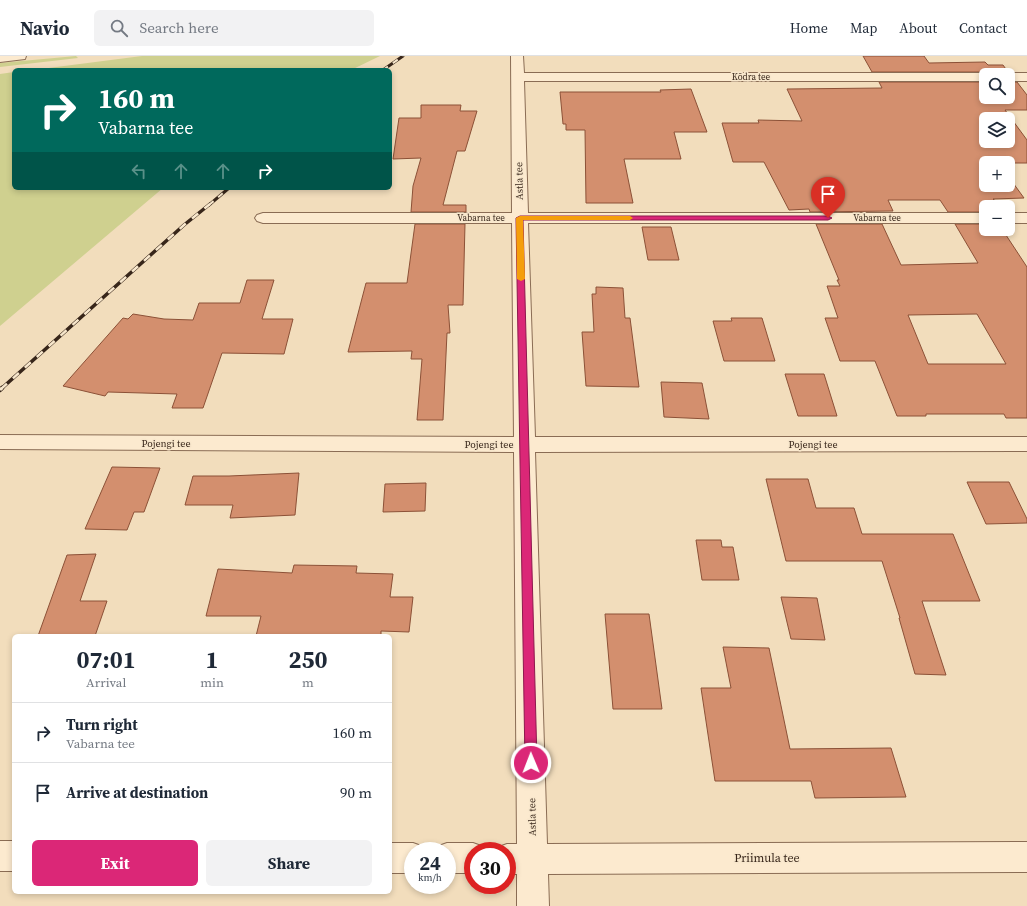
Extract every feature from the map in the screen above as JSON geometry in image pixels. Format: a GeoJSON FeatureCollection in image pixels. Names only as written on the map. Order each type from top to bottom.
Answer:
{"type":"FeatureCollection","features":[{"type":"Feature","properties":{"kind":"street"},"geometry":{"type":"LineString","coordinates":[[0,58],[20,56]]}},
{"type":"Feature","properties":{"kind":"street","name":"Kõdra tee"},"geometry":{"type":"LineString","coordinates":[[517,66],[979,77]]}},
{"type":"Feature","properties":{"kind":"street","name":"Astla tee"},"geometry":{"type":"LineString","coordinates":[[517,66],[524,445],[520,859],[533,906]]}},
{"type":"Feature","properties":{"kind":"street"},"geometry":{"type":"LineString","coordinates":[[1015,77],[1027,77]]}},
{"type":"Feature","properties":{"kind":"street","name":"Vabarna tee"},"geometry":{"type":"LineString","coordinates":[[263,218],[979,218]]}},
{"type":"Feature","properties":{"kind":"street"},"geometry":{"type":"LineString","coordinates":[[1015,218],[1027,218]]}},
{"type":"Feature","properties":{"kind":"street","name":"Pojengi tee"},"geometry":{"type":"LineString","coordinates":[[0,442],[524,445],[1027,444]]}},
{"type":"Feature","properties":{"kind":"street"},"geometry":{"type":"LineString","coordinates":[[0,856],[12,856]]}},
{"type":"Feature","properties":{"kind":"street","name":"Priimula tee"},"geometry":{"type":"LineString","coordinates":[[520,859],[1027,857]]}},
{"type":"Feature","properties":{"kind":"street"},"geometry":{"type":"LineString","coordinates":[[392,858],[404,858]]}},
{"type":"Feature","properties":{"kind":"green space"},"geometry":{"type":"Polygon","coordinates":[[[76,56],[78,58],[0,67],[0,63],[76,56]]]}},
{"type":"Feature","properties":{"kind":"green space"},"geometry":{"type":"Polygon","coordinates":[[[142,56],[380,56],[355,68],[49,68],[142,56]]]}},
{"type":"Feature","properties":{"kind":"green space"},"geometry":{"type":"Polygon","coordinates":[[[12,72],[12,190],[161,190],[0,326],[0,74],[12,72]]]}},
{"type":"Feature","properties":{"kind":"building"},"geometry":{"type":"Polygon","coordinates":[[[863,56],[924,56],[929,63],[985,62],[988,65],[1003,65],[1005,68],[979,68],[979,72],[872,72],[863,56]]]}},
{"type":"Feature","properties":{"kind":"building"},"geometry":{"type":"Polygon","coordinates":[[[879,82],[979,82],[979,104],[1015,104],[1015,82],[1017,82],[1027,95],[1027,110],[979,112],[979,148],[1015,148],[1015,124],[1027,140],[1027,163],[1015,163],[1015,156],[979,156],[979,192],[1015,192],[1015,186],[1024,198],[979,200],[979,212],[948,212],[940,200],[888,200],[893,211],[810,212],[809,209],[789,210],[764,162],[733,162],[722,123],[759,123],[758,120],[802,121],[787,89],[882,88],[879,82]]]}},
{"type":"Feature","properties":{"kind":"building"},"geometry":{"type":"Polygon","coordinates":[[[691,89],[707,132],[674,132],[681,159],[624,159],[633,203],[586,203],[585,130],[566,130],[566,124],[563,124],[560,92],[661,92],[660,90],[691,89]]]}},
{"type":"Feature","properties":{"kind":"building"},"geometry":{"type":"Polygon","coordinates":[[[421,105],[461,105],[460,111],[477,111],[465,151],[457,151],[443,205],[466,205],[466,212],[411,212],[413,186],[421,158],[393,159],[399,118],[421,118],[421,105]]]}},
{"type":"Feature","properties":{"kind":"building"},"geometry":{"type":"Polygon","coordinates":[[[415,224],[465,224],[463,305],[448,305],[450,333],[447,333],[443,420],[417,420],[422,359],[411,359],[412,351],[348,352],[366,283],[407,283],[415,224]]]}},
{"type":"Feature","properties":{"kind":"building"},"geometry":{"type":"Polygon","coordinates":[[[816,224],[882,224],[901,265],[978,263],[955,224],[979,224],[979,236],[1007,236],[1027,267],[1027,418],[1006,418],[1004,414],[926,414],[926,416],[897,416],[875,361],[840,361],[825,318],[838,318],[827,286],[840,286],[837,280],[839,280],[816,224]],[[977,314],[908,315],[928,364],[1006,364],[977,314]]]}},
{"type":"Feature","properties":{"kind":"building"},"geometry":{"type":"Polygon","coordinates":[[[642,227],[671,227],[679,260],[648,260],[642,227]]]}},
{"type":"Feature","properties":{"kind":"building"},"geometry":{"type":"Polygon","coordinates":[[[247,280],[274,280],[262,319],[293,319],[284,354],[222,353],[203,408],[172,408],[177,394],[108,392],[105,396],[63,386],[123,318],[128,319],[133,314],[164,319],[193,320],[199,303],[240,303],[247,280]]]}},
{"type":"Feature","properties":{"kind":"building"},"geometry":{"type":"Polygon","coordinates":[[[596,287],[623,288],[625,318],[630,318],[639,387],[586,386],[582,332],[594,332],[592,294],[596,294],[596,287]]]}},
{"type":"Feature","properties":{"kind":"building"},"geometry":{"type":"Polygon","coordinates":[[[731,318],[762,318],[775,361],[724,361],[713,321],[732,321],[731,318]]]}},
{"type":"Feature","properties":{"kind":"building"},"geometry":{"type":"Polygon","coordinates":[[[785,374],[824,374],[837,416],[798,416],[785,374]]]}},
{"type":"Feature","properties":{"kind":"building"},"geometry":{"type":"Polygon","coordinates":[[[661,382],[702,383],[709,419],[664,417],[661,382]]]}},
{"type":"Feature","properties":{"kind":"building"},"geometry":{"type":"Polygon","coordinates":[[[112,467],[160,468],[144,512],[134,512],[127,530],[85,529],[112,467]]]}},
{"type":"Feature","properties":{"kind":"building"},"geometry":{"type":"Polygon","coordinates":[[[299,473],[295,515],[230,518],[233,505],[185,505],[193,476],[299,473]]]}},
{"type":"Feature","properties":{"kind":"building"},"geometry":{"type":"Polygon","coordinates":[[[766,479],[808,479],[816,508],[854,508],[862,534],[953,534],[980,601],[922,601],[946,675],[915,674],[900,618],[882,561],[786,561],[766,479]]]}},
{"type":"Feature","properties":{"kind":"building"},"geometry":{"type":"Polygon","coordinates":[[[967,482],[1009,482],[1027,519],[1027,523],[986,524],[967,482]]]}},
{"type":"Feature","properties":{"kind":"building"},"geometry":{"type":"Polygon","coordinates":[[[426,483],[425,511],[383,512],[385,484],[426,483]]]}},
{"type":"Feature","properties":{"kind":"building"},"geometry":{"type":"Polygon","coordinates":[[[696,540],[721,540],[722,547],[733,547],[739,580],[702,580],[696,540]]]}},
{"type":"Feature","properties":{"kind":"building"},"geometry":{"type":"Polygon","coordinates":[[[96,554],[80,601],[107,601],[96,634],[39,634],[67,555],[96,554]]]}},
{"type":"Feature","properties":{"kind":"building"},"geometry":{"type":"Polygon","coordinates":[[[294,565],[357,566],[356,573],[393,574],[390,597],[413,597],[409,632],[381,631],[381,634],[256,634],[261,616],[206,616],[218,569],[292,573],[294,565]]]}},
{"type":"Feature","properties":{"kind":"building"},"geometry":{"type":"Polygon","coordinates":[[[781,597],[817,598],[825,640],[791,639],[781,597]]]}},
{"type":"Feature","properties":{"kind":"building"},"geometry":{"type":"Polygon","coordinates":[[[605,614],[649,614],[662,709],[613,709],[605,614]]]}},
{"type":"Feature","properties":{"kind":"building"},"geometry":{"type":"Polygon","coordinates":[[[723,647],[769,648],[790,749],[891,748],[906,797],[815,798],[811,781],[715,781],[701,688],[731,688],[723,647]]]}},
{"type":"Feature","properties":{"kind":"railway"},"geometry":{"type":"LineString","coordinates":[[386,68],[403,56]]}},
{"type":"Feature","properties":{"kind":"railway"},"geometry":{"type":"LineString","coordinates":[[209,205],[227,190]]}},
{"type":"Feature","properties":{"kind":"railway"},"geometry":{"type":"LineString","coordinates":[[1,389],[184,225],[210,204]]}},
{"type":"Feature","properties":{"kind":"slow traffic"},"geometry":{"type":"LineString","coordinates":[[521,279],[520,218],[630,218]]}},
{"type":"Feature","properties":{"kind":"route"},"geometry":{"type":"LineString","coordinates":[[531,763],[520,218],[828,218]]}}]}
